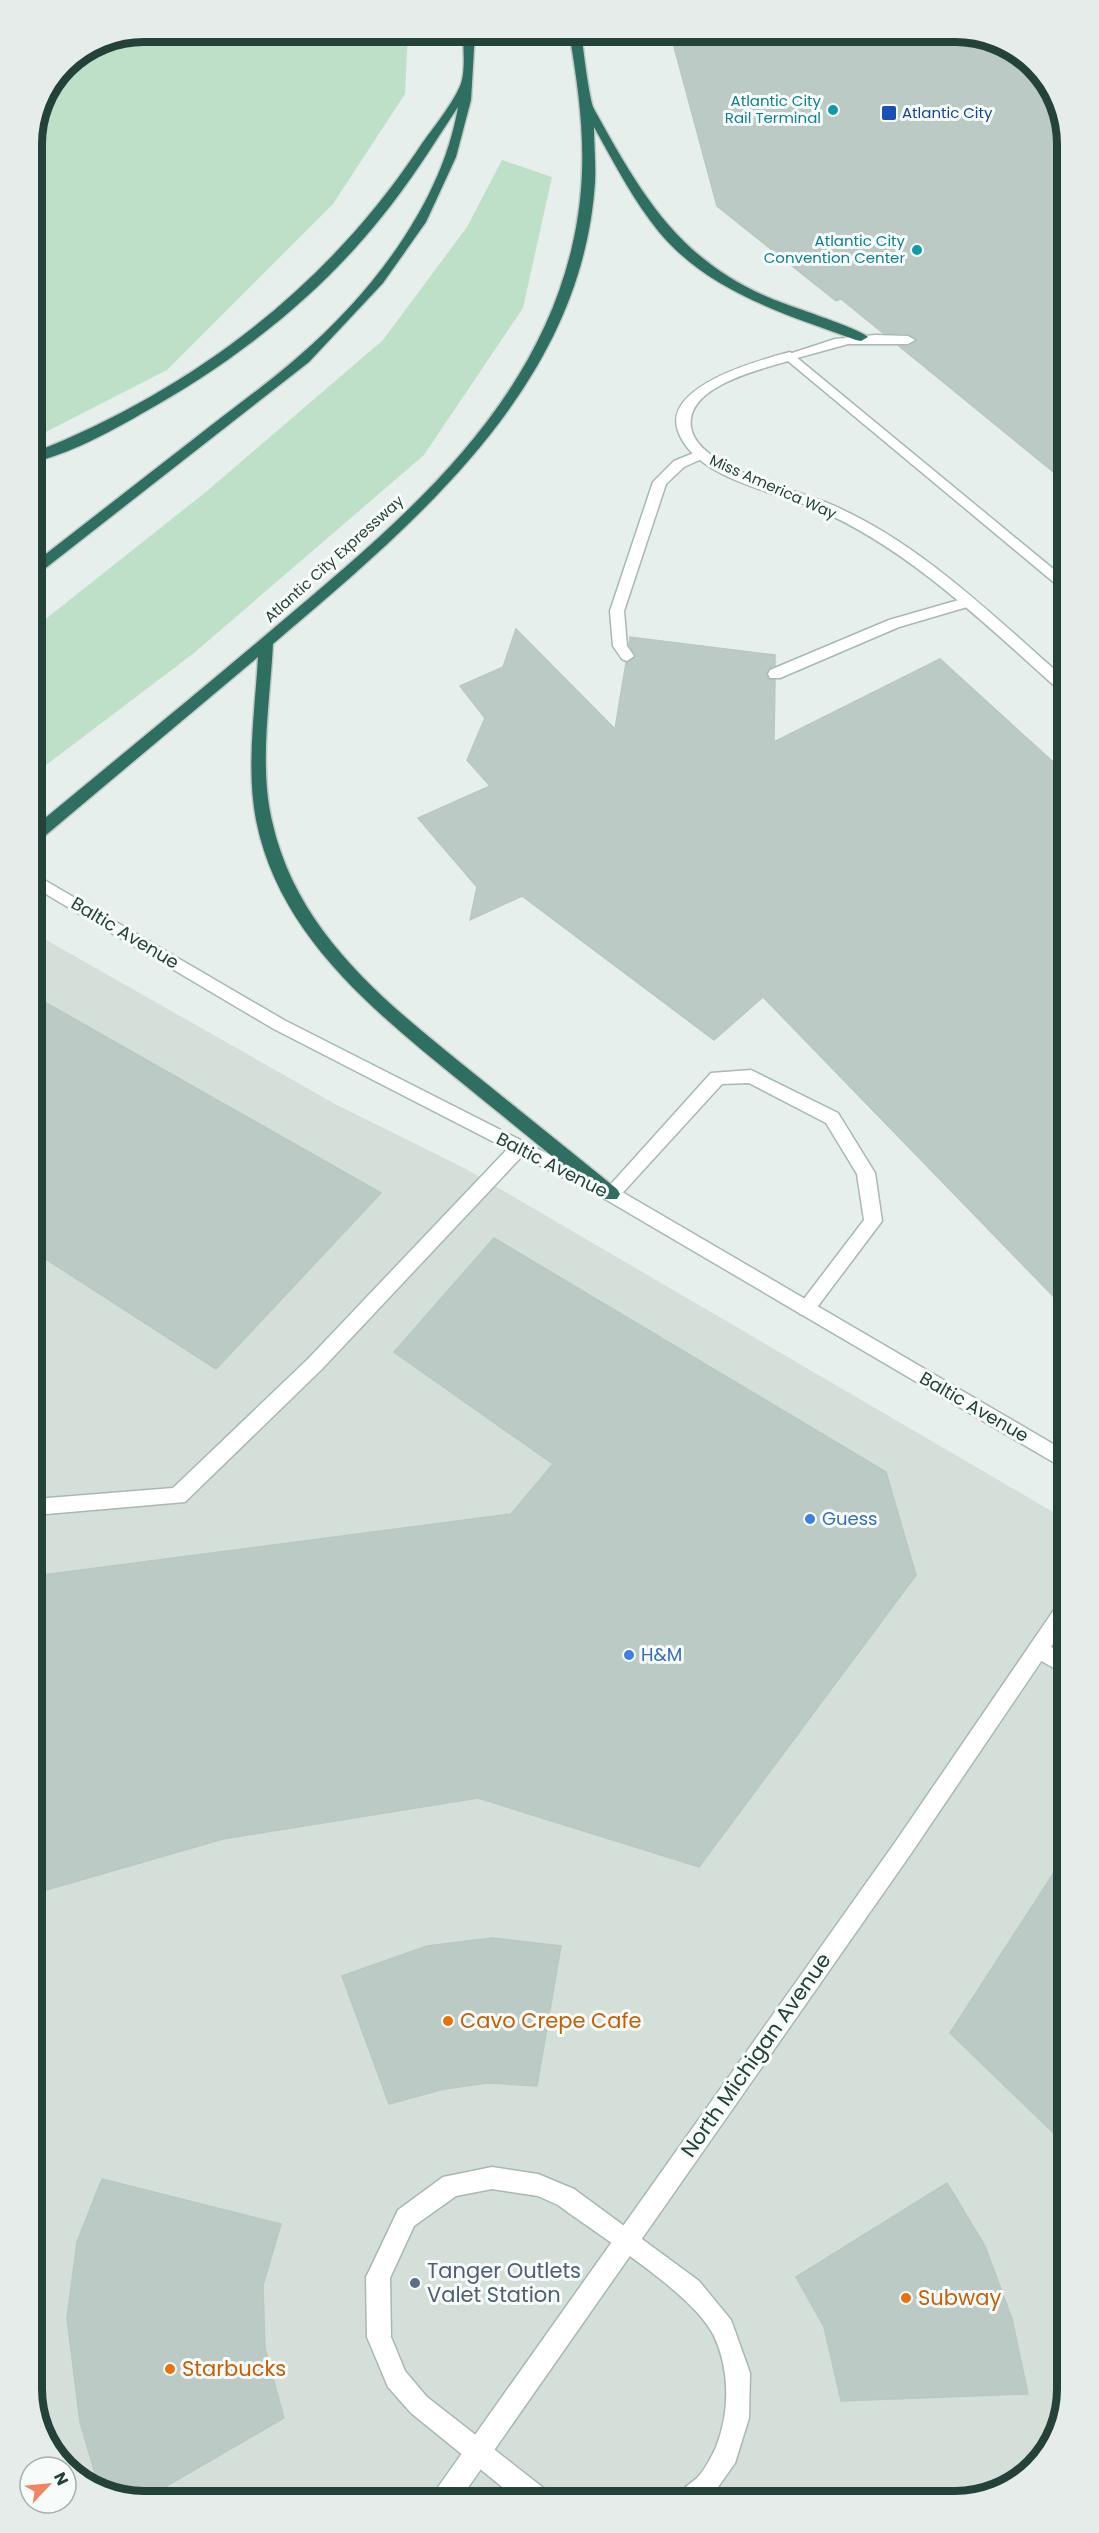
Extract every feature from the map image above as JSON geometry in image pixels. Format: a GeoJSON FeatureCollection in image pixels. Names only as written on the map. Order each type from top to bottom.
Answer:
{"type":"FeatureCollection","features":[{"type":"Feature","properties":{"kind":"highway"},"geometry":{"type":"LineString","coordinates":[[42,564],[255,400],[304,360],[345,320],[402,250],[432,200],[449,162],[461,121],[467,85],[469,42]]}},
{"type":"Feature","properties":{"kind":"highway","name":"Atlantic City Expressway"},"geometry":{"type":"LineString","coordinates":[[42,829],[381,545],[467,456],[531,365],[555,320],[573,272],[590,189],[590,109],[577,42]]}},
{"type":"Feature","properties":{"kind":"highway"},"geometry":{"type":"LineString","coordinates":[[42,454],[93,433],[167,394],[222,359],[301,295],[362,233],[467,85]]}},
{"type":"Feature","properties":{"kind":"highway"},"geometry":{"type":"LineString","coordinates":[[590,109],[652,215],[682,250],[736,289],[861,337]]}},
{"type":"Feature","properties":{"kind":"highway"},"geometry":{"type":"LineString","coordinates":[[266,643],[260,787],[273,853],[285,885],[303,917],[348,976],[383,1009],[611,1194]]}},
{"type":"Feature","properties":{"kind":"street","name":"Miss America Way"},"geometry":{"type":"LineString","coordinates":[[908,339],[861,337],[828,343],[726,378],[698,394],[684,416],[684,429],[701,454],[734,472],[822,506],[883,538],[922,564],[1057,680]]}},
{"type":"Feature","properties":{"kind":"street"},"geometry":{"type":"LineString","coordinates":[[790,356],[1057,580]]}},
{"type":"Feature","properties":{"kind":"street"},"geometry":{"type":"LineString","coordinates":[[627,656],[620,646],[617,611],[660,482],[679,464],[701,454]]}},
{"type":"Feature","properties":{"kind":"street"},"geometry":{"type":"LineString","coordinates":[[775,674],[897,620],[969,602]]}},
{"type":"Feature","properties":{"kind":"street","name":"Baltic Avenue"},"geometry":{"type":"LineString","coordinates":[[42,885],[278,1024],[611,1194],[1057,1456]]}},
{"type":"Feature","properties":{"kind":"street"},"geometry":{"type":"LineString","coordinates":[[611,1194],[717,1078],[751,1076],[832,1118],[866,1173],[873,1221],[806,1309]]}},
{"type":"Feature","properties":{"kind":"street"},"geometry":{"type":"LineString","coordinates":[[42,1506],[178,1496],[315,1364],[519,1148]]}},
{"type":"Feature","properties":{"kind":"street","name":"North Michigan Avenue"},"geometry":{"type":"LineString","coordinates":[[451,2491],[903,1848],[1057,1622]]}},
{"type":"Feature","properties":{"kind":"street"},"geometry":{"type":"LineString","coordinates":[[1038,1649],[1057,1661]]}},
{"type":"Feature","properties":{"kind":"street"},"geometry":{"type":"LineString","coordinates":[[527,2491],[419,2405],[396,2379],[379,2337],[378,2277],[406,2218],[451,2186],[492,2178],[538,2185],[566,2197],[691,2289],[723,2328],[738,2373],[737,2418],[726,2454],[707,2485],[700,2491]]}},
{"type":"Feature","properties":{"kind":"shaded area"},"geometry":{"type":"Polygon","coordinates":[[[42,938],[335,1104],[466,1169],[1057,1514],[1057,2390],[1052,2422],[1040,2446],[1017,2470],[1000,2481],[975,2489],[956,2491],[137,2491],[105,2483],[82,2470],[78,2466],[78,2455],[66,2455],[52,2434],[44,2409],[42,2390],[42,938]]]}},
{"type":"Feature","properties":{"kind":"green space"},"geometry":{"type":"Polygon","coordinates":[[[144,42],[408,42],[405,94],[333,204],[167,370],[42,434],[42,137],[45,117],[59,87],[87,59],[124,44],[144,42]]]}},
{"type":"Feature","properties":{"kind":"green space"},"geometry":{"type":"Polygon","coordinates":[[[502,160],[552,177],[523,308],[424,455],[194,653],[42,768],[42,622],[207,491],[383,340],[467,227],[502,160]]]}},
{"type":"Feature","properties":{"kind":"building"},"geometry":{"type":"Polygon","coordinates":[[[673,42],[962,42],[994,50],[1017,63],[1032,77],[1047,99],[1056,130],[1057,475],[899,346],[909,346],[916,342],[916,338],[908,334],[883,333],[841,299],[836,301],[717,206],[673,42]]]}},
{"type":"Feature","properties":{"kind":"building"},"geometry":{"type":"Polygon","coordinates":[[[516,629],[615,729],[626,663],[636,656],[629,645],[630,637],[775,655],[775,666],[766,673],[768,679],[775,680],[774,742],[940,659],[1057,766],[1057,1283],[1054,1297],[763,997],[714,1040],[522,896],[470,920],[477,887],[418,818],[490,786],[467,760],[485,718],[460,686],[503,667],[516,629]]]}},
{"type":"Feature","properties":{"kind":"building"},"geometry":{"type":"Polygon","coordinates":[[[42,1001],[381,1193],[216,1369],[42,1257],[42,1001]]]}},
{"type":"Feature","properties":{"kind":"building"},"geometry":{"type":"Polygon","coordinates":[[[494,1238],[886,1472],[916,1575],[699,1867],[478,1798],[223,1839],[42,1891],[42,1575],[511,1514],[553,1464],[394,1352],[494,1238]]]}},
{"type":"Feature","properties":{"kind":"building"},"geometry":{"type":"Polygon","coordinates":[[[1057,1868],[1057,2136],[950,2033],[1057,1868]]]}},
{"type":"Feature","properties":{"kind":"building"},"geometry":{"type":"Polygon","coordinates":[[[492,1938],[561,1946],[537,2086],[488,2083],[444,2089],[389,2104],[342,1976],[427,1946],[492,1938]]]}},
{"type":"Feature","properties":{"kind":"building"},"geometry":{"type":"Polygon","coordinates":[[[102,2179],[281,2224],[263,2285],[265,2348],[284,2418],[158,2491],[124,2489],[97,2479],[80,2422],[67,2318],[77,2242],[102,2179]]]}},
{"type":"Feature","properties":{"kind":"building","name":"Subway"},"geometry":{"type":"Polygon","coordinates":[[[947,2183],[985,2246],[1012,2319],[1028,2394],[841,2401],[824,2327],[796,2277],[947,2183]]]}},
{"type":"Feature","properties":{"kind":"place","name":"Atlantic City Rail Terminal"},"geometry":{"type":"Point","coordinates":[833,110]}},
{"type":"Feature","properties":{"kind":"place","name":"Atlantic City"},"geometry":{"type":"Point","coordinates":[889,113]}},
{"type":"Feature","properties":{"kind":"place","name":"Atlantic City Convention Center"},"geometry":{"type":"Point","coordinates":[917,250]}},
{"type":"Feature","properties":{"kind":"place","name":"Guess"},"geometry":{"type":"Point","coordinates":[810,1519]}},
{"type":"Feature","properties":{"kind":"place","name":"H&M"},"geometry":{"type":"Point","coordinates":[629,1655]}},
{"type":"Feature","properties":{"kind":"place","name":"Cavo Crepe Cafe"},"geometry":{"type":"Point","coordinates":[448,2021]}},
{"type":"Feature","properties":{"kind":"place","name":"Tanger Outlets Valet Station"},"geometry":{"type":"Point","coordinates":[415,2283]}},
{"type":"Feature","properties":{"kind":"place","name":"Subway"},"geometry":{"type":"Point","coordinates":[906,2298]}},
{"type":"Feature","properties":{"kind":"place","name":"Starbucks"},"geometry":{"type":"Point","coordinates":[170,2369]}}]}
